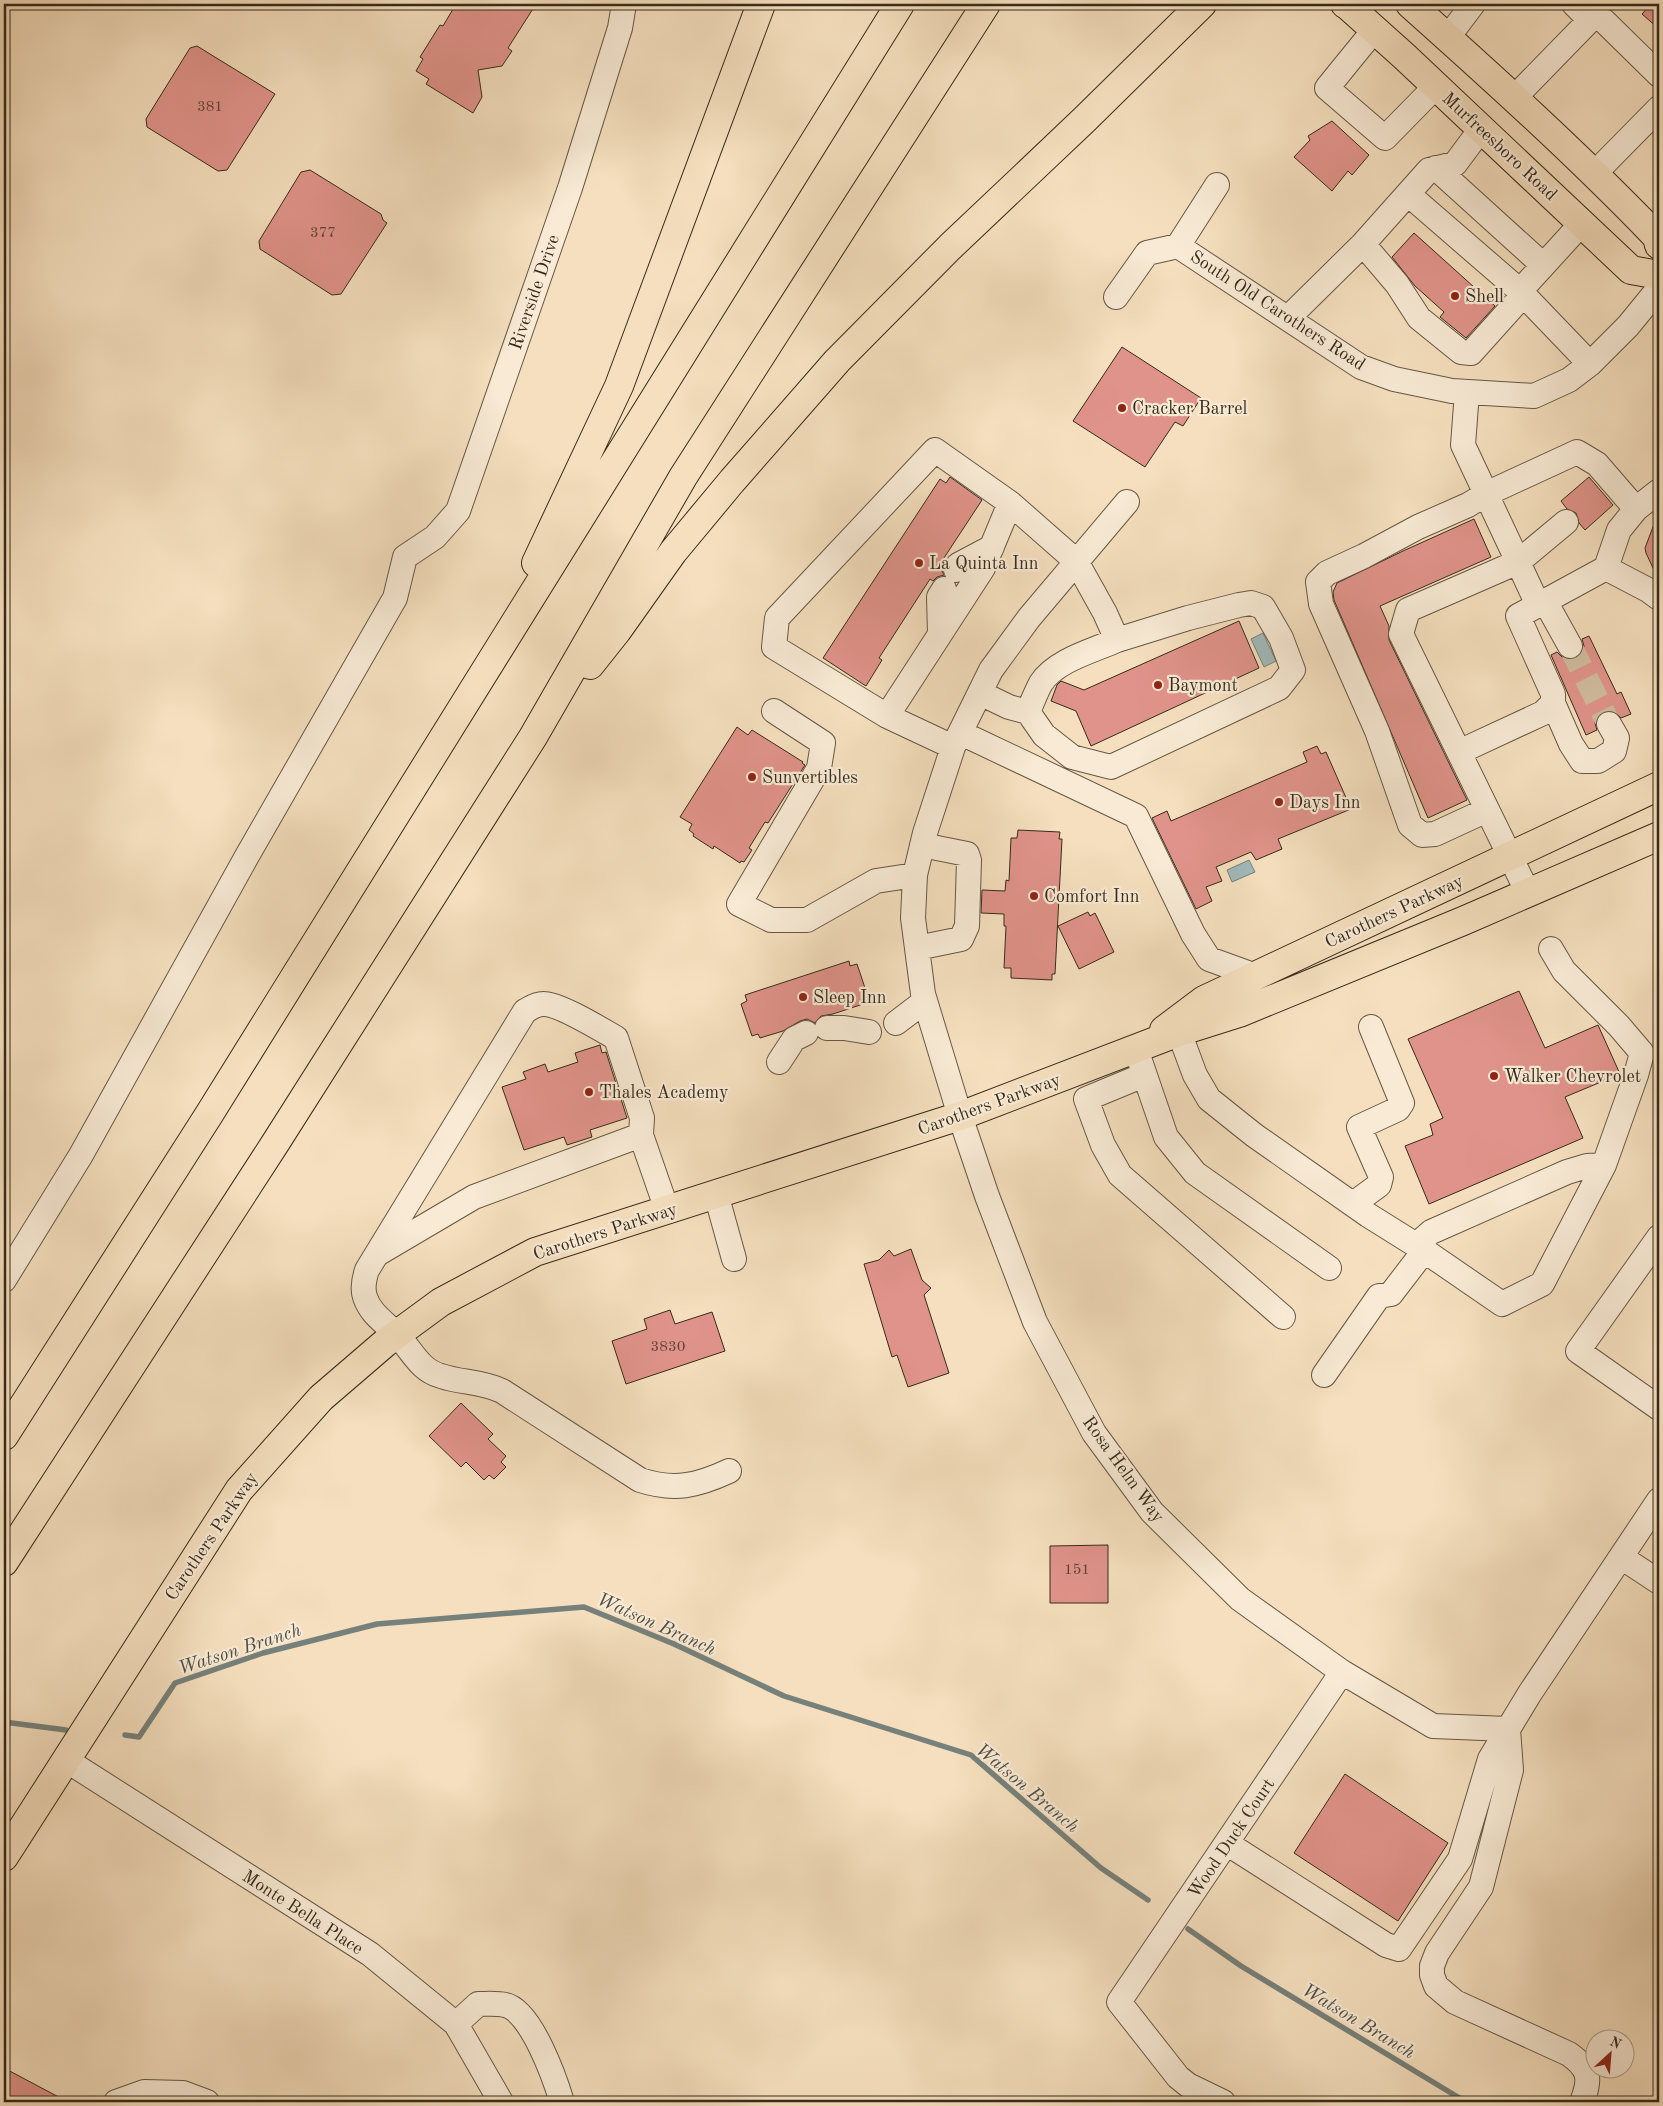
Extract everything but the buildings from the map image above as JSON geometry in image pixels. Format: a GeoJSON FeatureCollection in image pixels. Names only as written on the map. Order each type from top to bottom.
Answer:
{"type":"FeatureCollection","features":[{"type":"Feature","properties":{"kind":"main road"},"geometry":{"type":"LineString","coordinates":[[482,678],[619,386],[761,4]]}},
{"type":"Feature","properties":{"kind":"main road"},"geometry":{"type":"LineString","coordinates":[[4,1436],[205,1121],[900,4]]}},
{"type":"Feature","properties":{"kind":"main road"},"geometry":{"type":"LineString","coordinates":[[4,1562],[276,1142],[533,737],[683,476],[986,4]]}},
{"type":"Feature","properties":{"kind":"main road"},"geometry":{"type":"LineString","coordinates":[[533,737],[617,632],[674,552],[732,481],[838,361],[950,247],[1202,4]]}},
{"type":"Feature","properties":{"kind":"main road"},"geometry":{"type":"LineString","coordinates":[[1179,28],[1202,21],[1223,4]]}},
{"type":"Feature","properties":{"kind":"main road","name":"Murfreesboro Road"},"geometry":{"type":"LineString","coordinates":[[1346,4],[1436,86],[1630,270],[1659,274]]}},
{"type":"Feature","properties":{"kind":"main road"},"geometry":{"type":"LineString","coordinates":[[1410,4],[1515,97],[1595,173],[1656,236],[1659,245]]}},
{"type":"Feature","properties":{"kind":"main road","name":"Carothers Parkway"},"geometry":{"type":"LineString","coordinates":[[1140,1062],[1204,1000],[1659,786]]}},
{"type":"Feature","properties":{"kind":"main road","name":"Carothers Parkway"},"geometry":{"type":"LineString","coordinates":[[4,1857],[239,1490],[321,1398],[397,1334],[441,1302],[536,1252],[960,1116],[1140,1062],[1179,1032],[1239,1013],[1528,893],[1659,836]]}},
{"type":"Feature","properties":{"kind":"street","name":"Riverside Drive"},"geometry":{"type":"LineString","coordinates":[[4,1280],[81,1155],[247,856],[395,598],[405,557],[435,537],[458,511],[570,188],[620,28],[624,4]]}},
{"type":"Feature","properties":{"kind":"street"},"geometry":{"type":"LineString","coordinates":[[1448,37],[1473,4]]}},
{"type":"Feature","properties":{"kind":"street"},"geometry":{"type":"LineString","coordinates":[[1515,97],[1592,11],[1659,75]]}},
{"type":"Feature","properties":{"kind":"street"},"geometry":{"type":"LineString","coordinates":[[1375,30],[1328,88],[1385,138],[1436,86]]}},
{"type":"Feature","properties":{"kind":"street"},"geometry":{"type":"LineString","coordinates":[[1595,173],[1659,108]]}},
{"type":"Feature","properties":{"kind":"street"},"geometry":{"type":"LineString","coordinates":[[1288,318],[1363,244],[1429,170],[1455,164],[1481,129]]}},
{"type":"Feature","properties":{"kind":"street"},"geometry":{"type":"LineString","coordinates":[[1436,168],[1543,265]]}},
{"type":"Feature","properties":{"kind":"street"},"geometry":{"type":"LineString","coordinates":[[1178,246],[1217,185]]}},
{"type":"Feature","properties":{"kind":"street"},"geometry":{"type":"LineString","coordinates":[[1408,194],[1522,292],[1590,364]]}},
{"type":"Feature","properties":{"kind":"street"},"geometry":{"type":"LineString","coordinates":[[1363,244],[1398,284],[1419,318],[1461,352],[1471,353],[1543,265],[1582,223]]}},
{"type":"Feature","properties":{"kind":"street","name":"South Old Carothers Road"},"geometry":{"type":"LineString","coordinates":[[1116,298],[1147,253],[1178,246],[1360,367],[1394,379],[1452,391],[1534,396],[1569,380],[1590,364],[1628,326],[1659,288]]}},
{"type":"Feature","properties":{"kind":"street"},"geometry":{"type":"LineString","coordinates":[[1467,392],[1463,445],[1518,562],[1570,646]]}},
{"type":"Feature","properties":{"kind":"street"},"geometry":{"type":"LineString","coordinates":[[1117,640],[1105,613],[1076,560],[1010,504],[935,450],[777,618],[774,647],[887,716],[957,740],[1136,816],[1193,934],[1209,958],[1256,976]]}},
{"type":"Feature","properties":{"kind":"street"},"geometry":{"type":"LineString","coordinates":[[1487,810],[1435,834],[1422,835],[1410,825],[1377,731],[1321,604],[1318,582],[1327,572],[1364,556],[1418,527],[1577,452],[1597,464],[1636,509]]}},
{"type":"Feature","properties":{"kind":"street"},"geometry":{"type":"LineString","coordinates":[[1609,724],[1617,738],[1614,750],[1598,761],[1582,761],[1571,744],[1553,703],[1553,694],[1518,616],[1606,568],[1619,530],[1636,509],[1659,491]]}},
{"type":"Feature","properties":{"kind":"street","name":"Rosa Helm Way"},"geometry":{"type":"LineString","coordinates":[[1127,502],[1076,560],[992,670],[957,740],[922,845],[915,875],[913,918],[917,948],[925,1001],[960,1116],[987,1196],[1036,1322],[1094,1433],[1152,1512],[1240,1599],[1342,1672],[1433,1726],[1508,1729]]}},
{"type":"Feature","properties":{"kind":"street"},"geometry":{"type":"LineString","coordinates":[[887,716],[983,568],[1010,504]]}},
{"type":"Feature","properties":{"kind":"street"},"geometry":{"type":"LineString","coordinates":[[1528,893],[1401,634],[1408,610],[1518,562],[1566,522]]}},
{"type":"Feature","properties":{"kind":"street"},"geometry":{"type":"LineString","coordinates":[[940,634],[939,597],[958,565],[992,547]]}},
{"type":"Feature","properties":{"kind":"street"},"geometry":{"type":"LineString","coordinates":[[1606,568],[1648,590],[1659,598]]}},
{"type":"Feature","properties":{"kind":"street"},"geometry":{"type":"LineString","coordinates":[[980,693],[1009,708],[1028,712],[1044,735],[1072,757],[1111,767],[1279,688],[1293,670],[1281,638],[1263,607],[1251,603],[1188,618],[1117,640],[1067,662],[1050,673],[1041,683],[1028,712]]}},
{"type":"Feature","properties":{"kind":"street"},"geometry":{"type":"LineString","coordinates":[[1459,752],[1542,713],[1553,703]]}},
{"type":"Feature","properties":{"kind":"street"},"geometry":{"type":"LineString","coordinates":[[774,711],[823,744],[819,768],[739,904],[771,920],[806,920],[876,880],[915,875]]}},
{"type":"Feature","properties":{"kind":"street"},"geometry":{"type":"LineString","coordinates":[[917,948],[962,939],[967,926],[969,860],[967,854],[922,845]]}},
{"type":"Feature","properties":{"kind":"street"},"geometry":{"type":"LineString","coordinates":[[1179,1032],[1195,1075],[1209,1099],[1254,1135],[1502,1304],[1542,1284],[1604,1165],[1642,1053],[1619,1026],[1564,971],[1551,949]]}},
{"type":"Feature","properties":{"kind":"street"},"geometry":{"type":"LineString","coordinates":[[896,1023],[925,1001]]}},
{"type":"Feature","properties":{"kind":"street"},"geometry":{"type":"LineString","coordinates":[[667,1210],[641,1135],[642,1118],[616,1038],[589,1022],[546,1004],[537,1005],[525,1012],[367,1270],[363,1282],[364,1295],[375,1314],[385,1326],[397,1334],[413,1357],[426,1368],[441,1376],[487,1384],[502,1391],[640,1480],[659,1486],[680,1486],[715,1478],[729,1471]]}},
{"type":"Feature","properties":{"kind":"street"},"geometry":{"type":"LineString","coordinates":[[1353,1204],[1379,1185],[1381,1181],[1381,1177],[1358,1127],[1398,1110],[1402,1103],[1371,1027]]}},
{"type":"Feature","properties":{"kind":"street"},"geometry":{"type":"LineString","coordinates":[[779,1062],[794,1039],[816,1031],[844,1028],[869,1032]]}},
{"type":"Feature","properties":{"kind":"street"},"geometry":{"type":"LineString","coordinates":[[1283,1317],[1120,1175],[1103,1144],[1086,1099],[1140,1062],[1166,1137],[1194,1173],[1329,1268]]}},
{"type":"Feature","properties":{"kind":"street"},"geometry":{"type":"LineString","coordinates":[[377,1254],[483,1193],[641,1135]]}},
{"type":"Feature","properties":{"kind":"street"},"geometry":{"type":"LineString","coordinates":[[1324,1375],[1379,1296],[1391,1294],[1431,1232],[1567,1172],[1587,1166],[1604,1165]]}},
{"type":"Feature","properties":{"kind":"street"},"geometry":{"type":"LineString","coordinates":[[716,1194],[734,1259]]}},
{"type":"Feature","properties":{"kind":"street"},"geometry":{"type":"LineString","coordinates":[[1659,1238],[1578,1351],[1659,1408]]}},
{"type":"Feature","properties":{"kind":"street"},"geometry":{"type":"LineString","coordinates":[[1228,1844],[1386,1945],[1400,1949],[1460,1859],[1490,1759],[1659,1500]]}},
{"type":"Feature","properties":{"kind":"street"},"geometry":{"type":"LineString","coordinates":[[1621,1557],[1656,1572]]}},
{"type":"Feature","properties":{"kind":"street","name":"Wood Duck Court"},"geometry":{"type":"LineString","coordinates":[[1222,2102],[1188,2085],[1178,2077],[1119,2002],[1228,1844],[1342,1672]]}},
{"type":"Feature","properties":{"kind":"street"},"geometry":{"type":"LineString","coordinates":[[1508,1729],[1512,1770],[1481,1887],[1437,1953],[1432,1966],[1432,1975],[1436,1986],[1454,2002],[1569,2054],[1580,2062],[1586,2071],[1588,2079],[1588,2088],[1582,2102]]}},
{"type":"Feature","properties":{"kind":"street","name":"Monte Bella Place"},"geometry":{"type":"LineString","coordinates":[[66,1760],[370,1954],[456,2024],[501,2102]]}},
{"type":"Feature","properties":{"kind":"street"},"geometry":{"type":"LineString","coordinates":[[456,2024],[478,2004],[507,2005],[526,2020],[548,2061],[562,2102]]}},
{"type":"Feature","properties":{"kind":"street"},"geometry":{"type":"LineString","coordinates":[[116,2102],[144,2092],[183,2093],[207,2102]]}},
{"type":"Feature","properties":{"kind":"water"},"geometry":{"type":"Polygon","coordinates":[[[1263,633],[1276,661],[1264,667],[1251,639],[1263,633]]]}},
{"type":"Feature","properties":{"kind":"water"},"geometry":{"type":"Polygon","coordinates":[[[1249,860],[1255,872],[1232,882],[1227,870],[1249,860]]]}},
{"type":"Feature","properties":{"kind":"waterway","name":"Watson Branch"},"geometry":{"type":"LineString","coordinates":[[125,1735],[139,1737],[175,1683],[263,1653],[377,1624],[584,1607],[674,1644],[784,1696],[971,1755],[1101,1868],[1148,1900]]}},
{"type":"Feature","properties":{"kind":"waterway","name":"Watson Branch"},"geometry":{"type":"LineString","coordinates":[[4,1722],[66,1730]]}},
{"type":"Feature","properties":{"kind":"waterway","name":"Watson Branch"},"geometry":{"type":"LineString","coordinates":[[1188,1929],[1241,1966],[1466,2102]]}},
{"type":"Feature","properties":{"kind":"tunnel"},"geometry":{"type":"LineString","coordinates":[[1570,646],[1609,724]]}},
{"type":"Feature","properties":{"kind":"place","name":"Shell"},"geometry":{"type":"Point","coordinates":[1455,296]}},
{"type":"Feature","properties":{"kind":"place","name":"Cracker Barrel"},"geometry":{"type":"Point","coordinates":[1122,408]}},
{"type":"Feature","properties":{"kind":"place","name":"La Quinta Inn"},"geometry":{"type":"Point","coordinates":[919,563]}},
{"type":"Feature","properties":{"kind":"place","name":"Baymont"},"geometry":{"type":"Point","coordinates":[1158,685]}},
{"type":"Feature","properties":{"kind":"place","name":"Sunvertibles"},"geometry":{"type":"Point","coordinates":[752,777]}},
{"type":"Feature","properties":{"kind":"place","name":"Days Inn"},"geometry":{"type":"Point","coordinates":[1279,802]}},
{"type":"Feature","properties":{"kind":"place","name":"Comfort Inn"},"geometry":{"type":"Point","coordinates":[1034,896]}},
{"type":"Feature","properties":{"kind":"place","name":"Sleep Inn"},"geometry":{"type":"Point","coordinates":[803,997]}},
{"type":"Feature","properties":{"kind":"place","name":"Walker Chevrolet"},"geometry":{"type":"Point","coordinates":[1494,1076]}},
{"type":"Feature","properties":{"kind":"place","name":"Thales Academy"},"geometry":{"type":"Point","coordinates":[589,1092]}}]}
